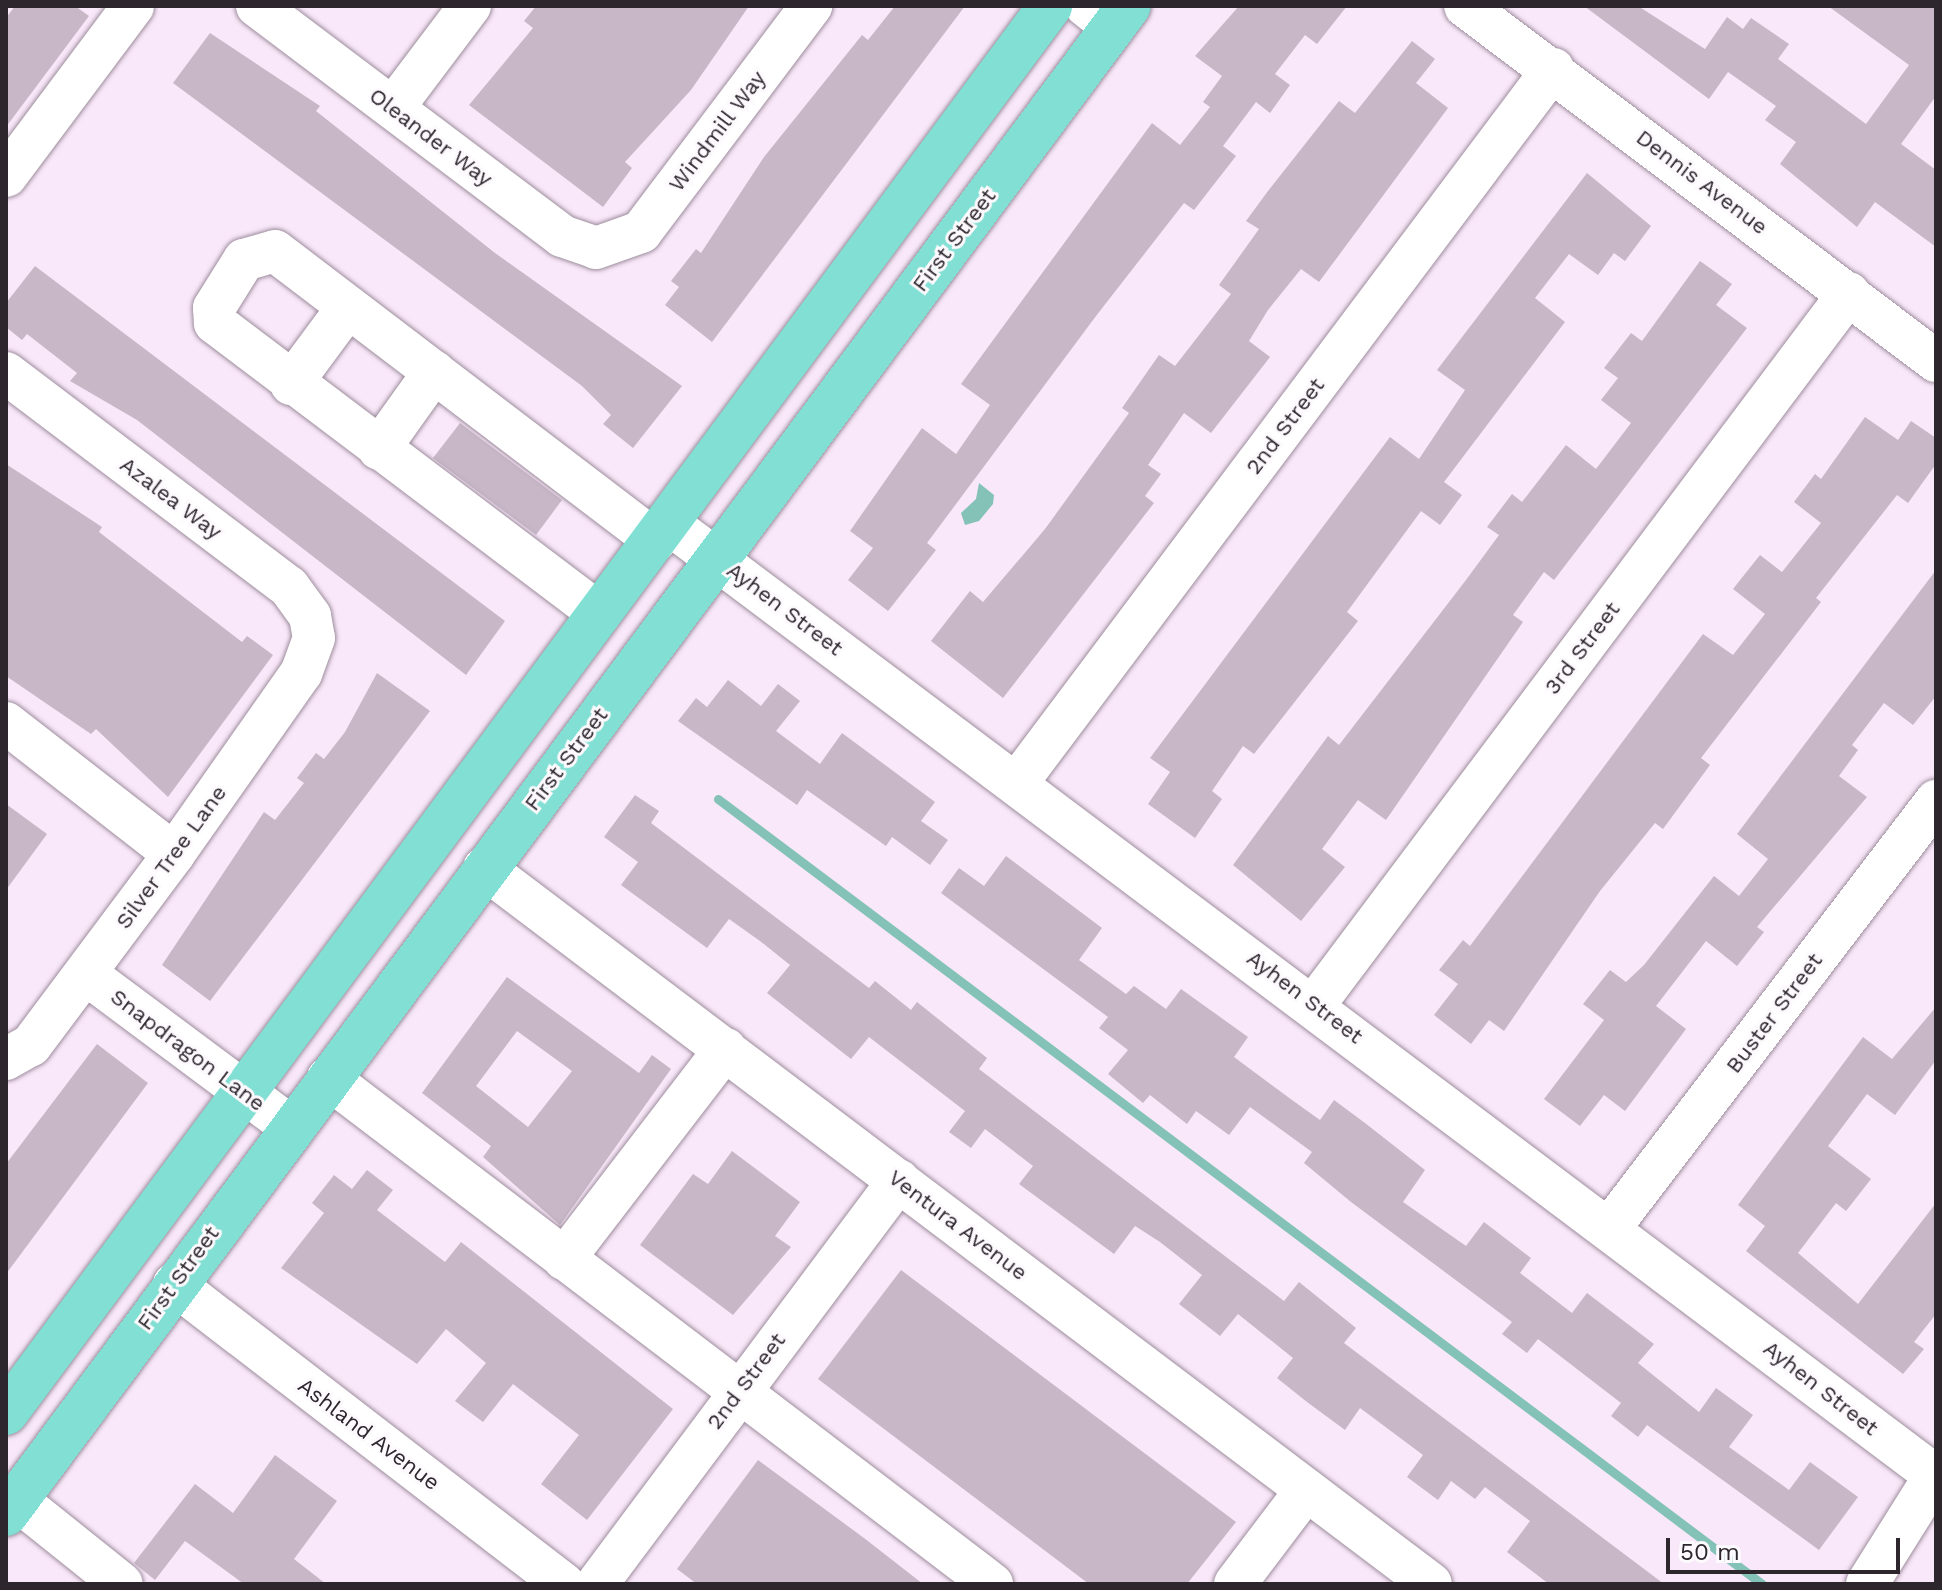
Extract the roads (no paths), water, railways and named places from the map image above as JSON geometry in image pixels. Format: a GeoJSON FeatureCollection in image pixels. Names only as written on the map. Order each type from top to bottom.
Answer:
{"type":"FeatureCollection","features":[{"type":"Feature","properties":{"kind":"main road"},"geometry":{"type":"LineString","coordinates":[[6,1413],[1050,6]]}},
{"type":"Feature","properties":{"kind":"main road","name":"First Street"},"geometry":{"type":"LineString","coordinates":[[11,1507],[290,1126],[716,557],[1109,13]]}},
{"type":"Feature","properties":{"kind":"street"},"geometry":{"type":"LineString","coordinates":[[6,176],[133,6]]}},
{"type":"Feature","properties":{"kind":"street","name":"Oleander Way"},"geometry":{"type":"LineString","coordinates":[[257,6],[562,236],[613,246]]}},
{"type":"Feature","properties":{"kind":"street"},"geometry":{"type":"LineString","coordinates":[[393,108],[470,6]]}},
{"type":"Feature","properties":{"kind":"street","name":"Windmill Way"},"geometry":{"type":"LineString","coordinates":[[613,246],[641,232],[811,6]]}},
{"type":"Feature","properties":{"kind":"street","name":"Dennis Avenue"},"geometry":{"type":"LineString","coordinates":[[1465,6],[1553,69],[1936,361]]}},
{"type":"Feature","properties":{"kind":"street","name":"2nd Street"},"geometry":{"type":"LineString","coordinates":[[1017,783],[1553,69]]}},
{"type":"Feature","properties":{"kind":"street","name":"Ayhen Street"},"geometry":{"type":"LineString","coordinates":[[291,384],[215,323],[214,308],[244,260],[275,251],[434,372],[662,532],[716,557],[1612,1225],[1936,1475]]}},
{"type":"Feature","properties":{"kind":"street","name":"3rd Street"},"geometry":{"type":"LineString","coordinates":[[1315,1004],[1849,293]]}},
{"type":"Feature","properties":{"kind":"street"},"geometry":{"type":"LineString","coordinates":[[348,307],[291,384],[600,614]]}},
{"type":"Feature","properties":{"kind":"street"},"geometry":{"type":"LineString","coordinates":[[379,449],[434,372]]}},
{"type":"Feature","properties":{"kind":"street","name":"Azalea Way"},"geometry":{"type":"LineString","coordinates":[[6,373],[289,587],[310,616],[314,638]]}},
{"type":"Feature","properties":{"kind":"street","name":"Silver Tree Lane"},"geometry":{"type":"LineString","coordinates":[[6,1059],[31,1045],[174,854],[301,673],[314,638]]}},
{"type":"Feature","properties":{"kind":"street"},"geometry":{"type":"LineString","coordinates":[[6,723],[174,854]]}},
{"type":"Feature","properties":{"kind":"street","name":"Buster Street"},"geometry":{"type":"LineString","coordinates":[[1612,1225],[1936,801]]}},
{"type":"Feature","properties":{"kind":"street","name":"Ventura Avenue"},"geometry":{"type":"LineString","coordinates":[[484,868],[1431,1584]]}},
{"type":"Feature","properties":{"kind":"street","name":"Snapdragon Lane"},"geometry":{"type":"LineString","coordinates":[[86,974],[290,1126]]}},
{"type":"Feature","properties":{"kind":"street"},"geometry":{"type":"LineString","coordinates":[[564,1259],[725,1049]]}},
{"type":"Feature","properties":{"kind":"street"},"geometry":{"type":"LineString","coordinates":[[328,1078],[992,1584]]}},
{"type":"Feature","properties":{"kind":"street","name":"2nd Street"},"geometry":{"type":"LineString","coordinates":[[597,1584],[737,1392],[899,1180]]}},
{"type":"Feature","properties":{"kind":"street","name":"Ashland Avenue"},"geometry":{"type":"LineString","coordinates":[[174,1284],[564,1584]]}},
{"type":"Feature","properties":{"kind":"street"},"geometry":{"type":"LineString","coordinates":[[1867,1584],[1936,1475]]}},
{"type":"Feature","properties":{"kind":"street"},"geometry":{"type":"LineString","coordinates":[[1235,1584],[1306,1490]]}},
{"type":"Feature","properties":{"kind":"street"},"geometry":{"type":"LineString","coordinates":[[11,1507],[122,1584]]}},
{"type":"Feature","properties":{"kind":"waterway"},"geometry":{"type":"LineString","coordinates":[[718,799],[1762,1584]]}}]}
